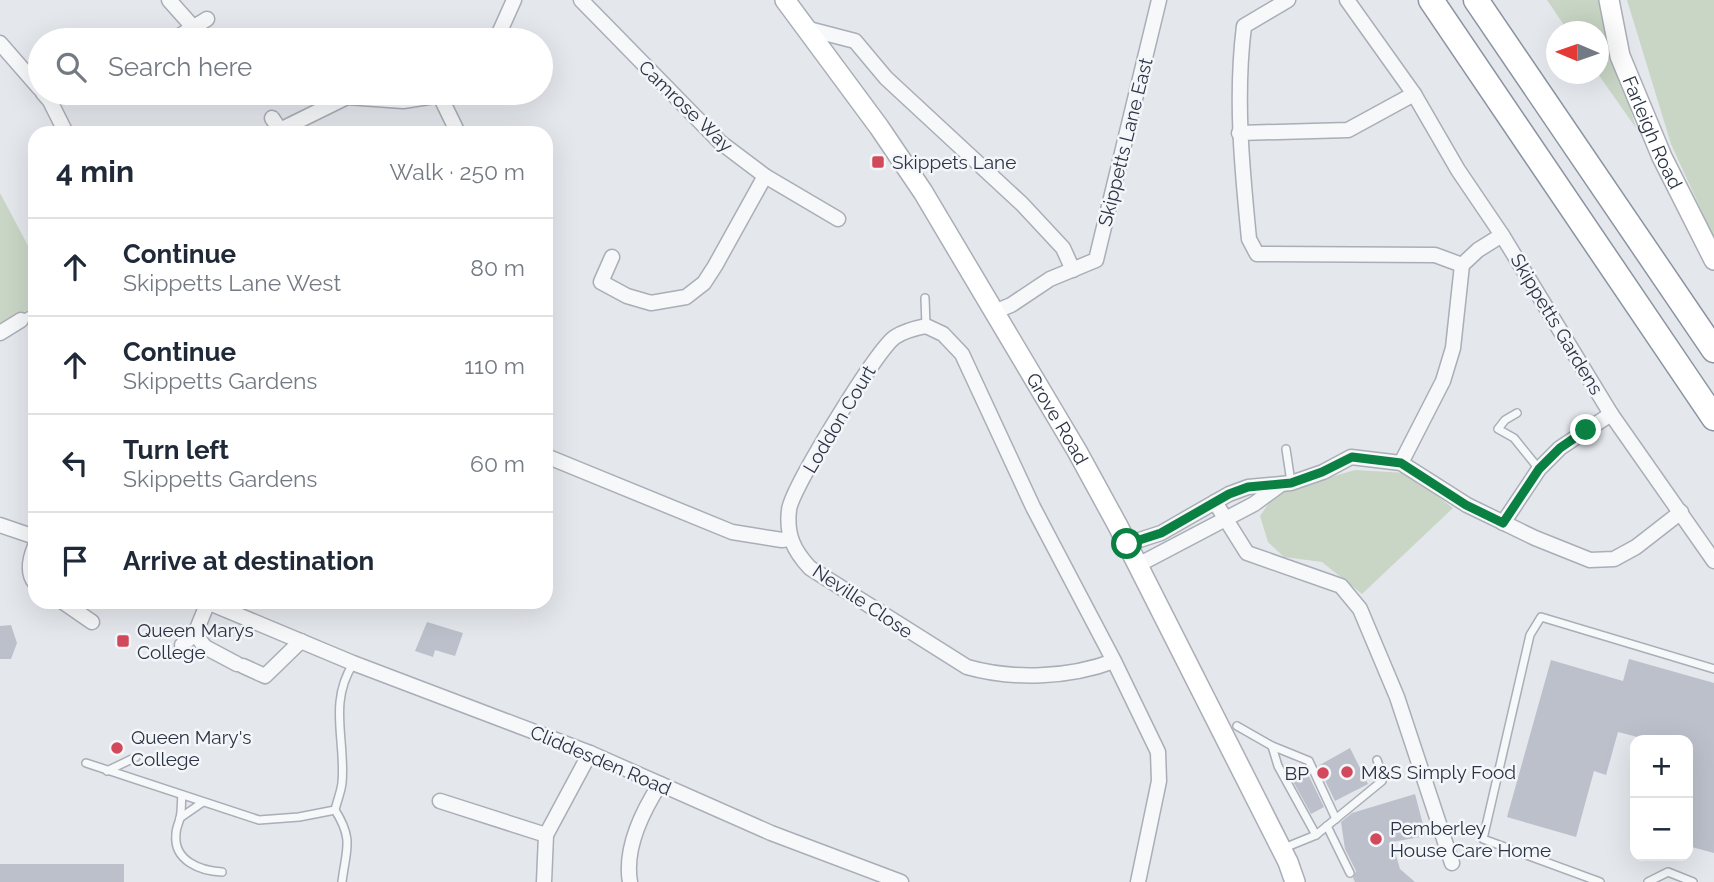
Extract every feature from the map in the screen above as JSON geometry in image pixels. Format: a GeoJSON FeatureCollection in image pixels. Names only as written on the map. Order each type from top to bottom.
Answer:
{"type":"FeatureCollection","features":[{"type":"Feature","properties":{"kind":"highway"},"geometry":{"type":"LineString","coordinates":[[1431,0],[1714,418]]}},
{"type":"Feature","properties":{"kind":"highway"},"geometry":{"type":"LineString","coordinates":[[1476,0],[1714,350]]}},
{"type":"Feature","properties":{"kind":"street"},"geometry":{"type":"LineString","coordinates":[[169,0],[185,28]]}},
{"type":"Feature","properties":{"kind":"street"},"geometry":{"type":"LineString","coordinates":[[501,28],[514,0]]}},
{"type":"Feature","properties":{"kind":"street","name":"Camrose Way"},"geometry":{"type":"LineString","coordinates":[[581,0],[720,142],[765,176],[838,219]]}},
{"type":"Feature","properties":{"kind":"street","name":"Grove Road"},"geometry":{"type":"LineString","coordinates":[[785,0],[879,127],[915,182],[1077,451],[1138,565],[1295,882]]}},
{"type":"Feature","properties":{"kind":"street","name":"Skippetts Lane East"},"geometry":{"type":"LineString","coordinates":[[994,312],[1011,305],[1049,279],[1096,260],[1159,0]]}},
{"type":"Feature","properties":{"kind":"street"},"geometry":{"type":"LineString","coordinates":[[1288,0],[1244,26],[1240,59],[1239,133],[1249,239],[1257,254],[1434,255],[1462,265],[1453,348],[1443,381],[1401,463]]}},
{"type":"Feature","properties":{"kind":"street","name":"Skippetts Gardens"},"geometry":{"type":"LineString","coordinates":[[1347,0],[1414,94],[1458,170],[1502,234],[1611,414],[1714,561]]}},
{"type":"Feature","properties":{"kind":"street","name":"Farleigh Road"},"geometry":{"type":"LineString","coordinates":[[1609,0],[1620,56],[1656,145],[1714,260]]}},
{"type":"Feature","properties":{"kind":"street"},"geometry":{"type":"LineString","coordinates":[[192,28],[207,19]]}},
{"type":"Feature","properties":{"kind":"street"},"geometry":{"type":"LineString","coordinates":[[805,28],[855,41],[886,78],[1022,204],[1063,248],[1073,270]]}},
{"type":"Feature","properties":{"kind":"street"},"geometry":{"type":"LineString","coordinates":[[0,43],[28,75]]}},
{"type":"Feature","properties":{"kind":"street"},"geometry":{"type":"LineString","coordinates":[[1239,133],[1348,130],[1414,94]]}},
{"type":"Feature","properties":{"kind":"street"},"geometry":{"type":"LineString","coordinates":[[52,105],[62,126]]}},
{"type":"Feature","properties":{"kind":"street"},"geometry":{"type":"LineString","coordinates":[[280,126],[328,105]]}},
{"type":"Feature","properties":{"kind":"street"},"geometry":{"type":"LineString","coordinates":[[450,105],[456,126]]}},
{"type":"Feature","properties":{"kind":"street"},"geometry":{"type":"LineString","coordinates":[[612,257],[601,282],[610,287],[627,296],[651,303],[686,297],[704,282],[715,266],[765,176]]}},
{"type":"Feature","properties":{"kind":"street","name":"Skippetts Gardens"},"geometry":{"type":"LineString","coordinates":[[1462,265],[1502,234]]}},
{"type":"Feature","properties":{"kind":"street"},"geometry":{"type":"LineString","coordinates":[[0,333],[21,320]]}},
{"type":"Feature","properties":{"kind":"street"},"geometry":{"type":"LineString","coordinates":[[926,326],[943,334],[962,354],[1033,508],[1158,752],[1159,781],[1138,882]]}},
{"type":"Feature","properties":{"kind":"street","name":"Loddon Court"},"geometry":{"type":"LineString","coordinates":[[789,539],[789,508],[800,484],[876,358],[894,337],[926,326]]}},
{"type":"Feature","properties":{"kind":"street","name":"Skippetts Gardens"},"geometry":{"type":"LineString","coordinates":[[1503,523],[1539,469],[1560,448],[1611,414]]}},
{"type":"Feature","properties":{"kind":"street"},"geometry":{"type":"LineString","coordinates":[[1138,565],[1287,484],[1322,472],[1352,457],[1401,463],[1466,505],[1590,560],[1614,559],[1636,547],[1681,512]]}},
{"type":"Feature","properties":{"kind":"street"},"geometry":{"type":"LineString","coordinates":[[553,459],[732,532],[789,539]]}},
{"type":"Feature","properties":{"kind":"street"},"geometry":{"type":"LineString","coordinates":[[1127,544],[1161,533],[1229,494],[1248,487],[1287,484]]}},
{"type":"Feature","properties":{"kind":"street"},"geometry":{"type":"LineString","coordinates":[[1215,502],[1247,554],[1340,586],[1360,609],[1396,697],[1452,863]]}},
{"type":"Feature","properties":{"kind":"street"},"geometry":{"type":"LineString","coordinates":[[0,526],[28,535]]}},
{"type":"Feature","properties":{"kind":"street","name":"Neville Close"},"geometry":{"type":"LineString","coordinates":[[789,539],[810,568],[967,667],[983,672],[1038,675],[1088,670],[1114,662]]}},
{"type":"Feature","properties":{"kind":"street"},"geometry":{"type":"LineString","coordinates":[[73,609],[92,622]]}},
{"type":"Feature","properties":{"kind":"street","name":"Cliddesden Road"},"geometry":{"type":"LineString","coordinates":[[182,645],[195,634],[205,609]]}},
{"type":"Feature","properties":{"kind":"street","name":"Cliddesden Road"},"geometry":{"type":"LineString","coordinates":[[225,609],[353,663],[590,753],[772,833],[901,882]]}},
{"type":"Feature","properties":{"kind":"street"},"geometry":{"type":"LineString","coordinates":[[195,634],[205,648],[265,676],[301,641]]}},
{"type":"Feature","properties":{"kind":"street"},"geometry":{"type":"LineString","coordinates":[[544,882],[546,835],[590,753]]}},
{"type":"Feature","properties":{"kind":"street"},"geometry":{"type":"LineString","coordinates":[[630,882],[631,847],[660,784]]}},
{"type":"Feature","properties":{"kind":"street"},"geometry":{"type":"LineString","coordinates":[[440,801],[546,835]]}},
{"type":"Feature","properties":{"kind":"street","name":"Grove Road"},"geometry":{"type":"LineString","coordinates":[[1284,856],[1303,882]]}},
{"type":"Feature","properties":{"kind":"street"},"geometry":{"type":"LineString","coordinates":[[855,882],[857,867]]}},
{"type":"Feature","properties":{"kind":"lane"},"geometry":{"type":"LineString","coordinates":[[925,298],[926,326]]}},
{"type":"Feature","properties":{"kind":"lane"},"geometry":{"type":"LineString","coordinates":[[21,320],[28,316]]}},
{"type":"Feature","properties":{"kind":"lane"},"geometry":{"type":"LineString","coordinates":[[1517,413],[1504,420],[1498,429],[1514,438],[1539,469]]}},
{"type":"Feature","properties":{"kind":"lane"},"geometry":{"type":"LineString","coordinates":[[1286,449],[1287,484]]}},
{"type":"Feature","properties":{"kind":"lane"},"geometry":{"type":"LineString","coordinates":[[1601,882],[1483,839],[1530,635],[1541,617],[1714,669]]}},
{"type":"Feature","properties":{"kind":"lane"},"geometry":{"type":"LineString","coordinates":[[342,882],[347,848],[346,828],[335,810],[342,783],[338,717],[344,676],[353,663]]}},
{"type":"Feature","properties":{"kind":"lane"},"geometry":{"type":"LineString","coordinates":[[1237,726],[1272,746],[1308,761],[1336,819]]}},
{"type":"Feature","properties":{"kind":"lane"},"geometry":{"type":"LineString","coordinates":[[1272,746],[1278,765],[1316,835]]}},
{"type":"Feature","properties":{"kind":"lane"},"geometry":{"type":"LineString","coordinates":[[106,771],[136,757]]}},
{"type":"Feature","properties":{"kind":"lane"},"geometry":{"type":"LineString","coordinates":[[1284,856],[1327,827],[1382,781],[1377,760]]}},
{"type":"Feature","properties":{"kind":"lane"},"geometry":{"type":"LineString","coordinates":[[86,763],[258,820],[299,817],[335,810]]}},
{"type":"Feature","properties":{"kind":"lane"},"geometry":{"type":"LineString","coordinates":[[182,795],[175,835],[178,850],[190,864],[209,871],[222,872]]}},
{"type":"Feature","properties":{"kind":"lane"},"geometry":{"type":"LineString","coordinates":[[180,818],[203,802]]}},
{"type":"Feature","properties":{"kind":"lane"},"geometry":{"type":"LineString","coordinates":[[1327,827],[1350,873]]}},
{"type":"Feature","properties":{"kind":"lane"},"geometry":{"type":"LineString","coordinates":[[1648,882],[1668,872],[1693,882]]}},
{"type":"Feature","properties":{"kind":"green space"},"geometry":{"type":"Polygon","coordinates":[[[1547,0],[1598,0],[1604,21],[1561,21],[1547,0]]]}},
{"type":"Feature","properties":{"kind":"green space"},"geometry":{"type":"Polygon","coordinates":[[[1627,0],[1714,0],[1714,238],[1671,144],[1627,0]]]}},
{"type":"Feature","properties":{"kind":"green space"},"geometry":{"type":"Polygon","coordinates":[[[1609,37],[1636,128],[1605,84],[1609,84],[1609,37]]]}},
{"type":"Feature","properties":{"kind":"green space"},"geometry":{"type":"Polygon","coordinates":[[[0,193],[28,246],[28,310],[0,325],[0,193]]]}},
{"type":"Feature","properties":{"kind":"green space"},"geometry":{"type":"Polygon","coordinates":[[[1355,470],[1406,473],[1453,508],[1362,594],[1322,562],[1284,557],[1268,542],[1260,516],[1276,493],[1355,470]]]}},
{"type":"Feature","properties":{"kind":"building"},"geometry":{"type":"Polygon","coordinates":[[[427,622],[463,633],[455,656],[435,650],[433,657],[415,651],[427,622]]]}},
{"type":"Feature","properties":{"kind":"building"},"geometry":{"type":"Polygon","coordinates":[[[11,625],[17,643],[11,659],[0,659],[0,626],[11,625]]]}},
{"type":"Feature","properties":{"kind":"building"},"geometry":{"type":"Polygon","coordinates":[[[1629,659],[1714,683],[1714,853],[1693,847],[1693,735],[1630,735],[1618,732],[1606,775],[1594,771],[1576,837],[1507,817],[1551,660],[1623,681],[1629,659]]]}},
{"type":"Feature","properties":{"kind":"building","name":"M&S Simply Food"},"geometry":{"type":"Polygon","coordinates":[[[1350,748],[1368,784],[1335,801],[1318,766],[1350,748]]]}},
{"type":"Feature","properties":{"kind":"building"},"geometry":{"type":"Polygon","coordinates":[[[1302,765],[1324,807],[1311,814],[1288,772],[1302,765]]]}},
{"type":"Feature","properties":{"kind":"building","name":"Pemberley House Care Home"},"geometry":{"type":"Polygon","coordinates":[[[1415,794],[1426,836],[1392,842],[1400,869],[1415,882],[1355,882],[1353,878],[1356,871],[1345,849],[1341,822],[1352,813],[1415,794]]]}},
{"type":"Feature","properties":{"kind":"building"},"geometry":{"type":"Polygon","coordinates":[[[0,864],[124,864],[124,882],[0,882],[0,864]]]}},
{"type":"Feature","properties":{"kind":"place","name":"Skippets Lane"},"geometry":{"type":"Point","coordinates":[878,162]}},
{"type":"Feature","properties":{"kind":"place","name":"Queen Marys College"},"geometry":{"type":"Point","coordinates":[123,641]}},
{"type":"Feature","properties":{"kind":"place","name":"Queen Mary's College"},"geometry":{"type":"Point","coordinates":[117,748]}},
{"type":"Feature","properties":{"kind":"place","name":"M&S Simply Food"},"geometry":{"type":"Point","coordinates":[1347,772]}},
{"type":"Feature","properties":{"kind":"place","name":"BP"},"geometry":{"type":"Point","coordinates":[1323,773]}},
{"type":"Feature","properties":{"kind":"place","name":"Pemberley House Care Home"},"geometry":{"type":"Point","coordinates":[1376,839]}},
{"type":"Feature","properties":{"kind":"route"},"geometry":{"type":"LineString","coordinates":[[1127,544],[1161,533],[1229,494],[1248,487],[1291,483],[1352,457],[1401,463],[1466,505],[1503,523],[1539,469],[1560,448],[1586,430]]}}]}
